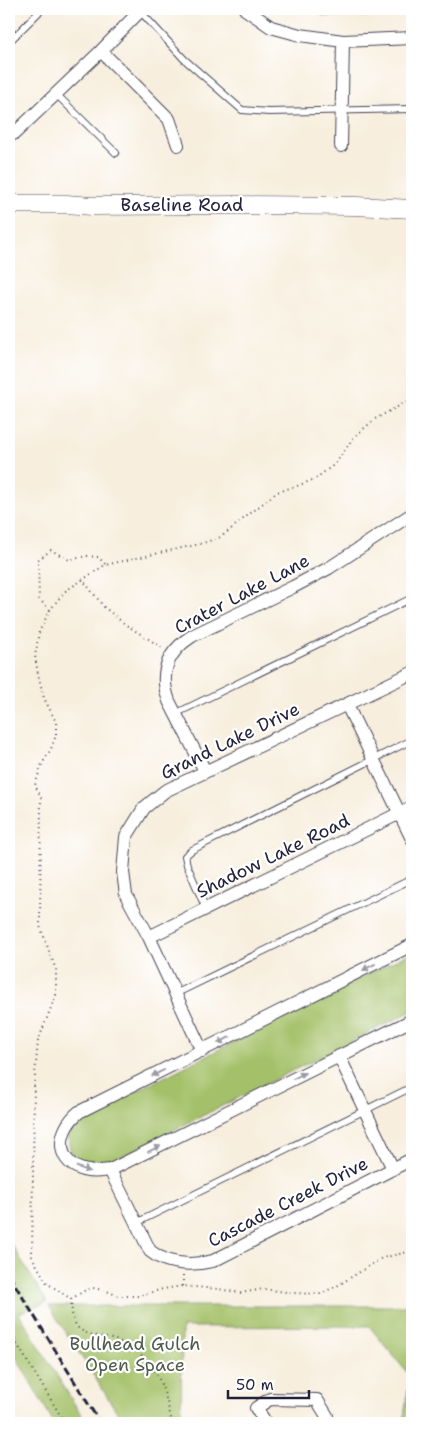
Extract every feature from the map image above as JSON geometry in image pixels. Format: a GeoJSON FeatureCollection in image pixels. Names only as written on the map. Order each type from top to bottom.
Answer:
{"type":"FeatureCollection","features":[{"type":"Feature","properties":{"kind":"main road","name":"Baseline Road"},"geometry":{"type":"LineString","coordinates":[[356,206],[412,203]]}},
{"type":"Feature","properties":{"kind":"main road","name":"Baseline Road"},"geometry":{"type":"LineString","coordinates":[[9,204],[92,206],[237,204],[412,209]]}},
{"type":"Feature","properties":{"kind":"street"},"geometry":{"type":"LineString","coordinates":[[245,9],[271,27],[300,35],[343,41],[412,38]]}},
{"type":"Feature","properties":{"kind":"street"},"geometry":{"type":"LineString","coordinates":[[9,136],[56,94],[141,10]]}},
{"type":"Feature","properties":{"kind":"street"},"geometry":{"type":"LineString","coordinates":[[342,146],[343,41]]}},
{"type":"Feature","properties":{"kind":"street"},"geometry":{"type":"LineString","coordinates":[[101,51],[169,119],[178,145]]}},
{"type":"Feature","properties":{"kind":"street","name":"Crater Lake Lane"},"geometry":{"type":"LineString","coordinates":[[205,771],[165,691],[164,678],[166,667],[172,654],[180,644],[192,636],[330,568],[412,514]]}},
{"type":"Feature","properties":{"kind":"street","name":"Grand Lake Drive"},"geometry":{"type":"LineString","coordinates":[[202,1051],[149,936],[126,895],[123,872],[126,837],[144,808],[165,791],[412,673]]}},
{"type":"Feature","properties":{"kind":"street"},"geometry":{"type":"LineString","coordinates":[[347,705],[412,839]]}},
{"type":"Feature","properties":{"kind":"street","name":"Shadow Lake Road"},"geometry":{"type":"LineString","coordinates":[[149,936],[412,807]]}},
{"type":"Feature","properties":{"kind":"street"},"geometry":{"type":"LineString","coordinates":[[412,945],[79,1112],[71,1118],[66,1126],[62,1148],[70,1163],[83,1170],[95,1172],[110,1170],[412,1020]]}},
{"type":"Feature","properties":{"kind":"street"},"geometry":{"type":"LineString","coordinates":[[339,1056],[393,1169]]}},
{"type":"Feature","properties":{"kind":"street","name":"Cascade Creek Drive"},"geometry":{"type":"LineString","coordinates":[[110,1170],[150,1251],[158,1257],[177,1263],[200,1264],[212,1261],[412,1159]]}},
{"type":"Feature","properties":{"kind":"street"},"geometry":{"type":"LineString","coordinates":[[266,1423],[256,1408],[270,1399],[317,1400],[328,1416],[325,1423]]}},
{"type":"Feature","properties":{"kind":"lane"},"geometry":{"type":"LineString","coordinates":[[9,42],[42,9]]}},
{"type":"Feature","properties":{"kind":"lane"},"geometry":{"type":"LineString","coordinates":[[141,10],[184,59],[242,110],[269,112],[412,110]]}},
{"type":"Feature","properties":{"kind":"lane"},"geometry":{"type":"LineString","coordinates":[[56,94],[116,153]]}},
{"type":"Feature","properties":{"kind":"lane"},"geometry":{"type":"LineString","coordinates":[[175,714],[412,598]]}},
{"type":"Feature","properties":{"kind":"lane"},"geometry":{"type":"LineString","coordinates":[[206,909],[187,865],[185,856],[192,850],[412,740]]}},
{"type":"Feature","properties":{"kind":"lane"},"geometry":{"type":"LineString","coordinates":[[175,994],[412,878]]}},
{"type":"Feature","properties":{"kind":"lane"},"geometry":{"type":"LineString","coordinates":[[136,1223],[412,1087]]}},
{"type":"Feature","properties":{"kind":"path"},"geometry":{"type":"LineString","coordinates":[[72,1299],[47,1283],[32,1257],[34,1086],[38,1041],[56,995],[56,970],[40,926],[41,797],[35,785],[42,764],[51,749],[56,735],[56,722],[44,698],[38,674],[35,656],[39,632],[50,610],[64,592],[82,579],[105,565],[200,544],[220,537],[277,492],[315,479],[335,464],[354,437],[375,419],[412,400]]}},
{"type":"Feature","properties":{"kind":"path"},"geometry":{"type":"LineString","coordinates":[[50,610],[39,599],[38,560],[51,550],[69,560],[87,556],[98,557],[105,565]]}},
{"type":"Feature","properties":{"kind":"path"},"geometry":{"type":"LineString","coordinates":[[82,579],[104,606],[126,625],[172,654]]}},
{"type":"Feature","properties":{"kind":"path"},"geometry":{"type":"LineString","coordinates":[[72,1299],[84,1291],[93,1288],[118,1296],[138,1296],[183,1286],[241,1293],[263,1289],[320,1294],[337,1286],[382,1258],[412,1251]]}},
{"type":"Feature","properties":{"kind":"path"},"geometry":{"type":"LineString","coordinates":[[72,1299],[72,1317],[77,1327],[85,1332],[118,1340],[135,1350],[146,1360],[158,1375],[169,1405],[172,1423]]}},
{"type":"Feature","properties":{"kind":"path"},"geometry":{"type":"LineString","coordinates":[[9,1331],[65,1423]]}},
{"type":"Feature","properties":{"kind":"green space"},"geometry":{"type":"Polygon","coordinates":[[[313,9],[379,9],[366,16],[324,16],[313,9]]]}},
{"type":"Feature","properties":{"kind":"green space"},"geometry":{"type":"Polygon","coordinates":[[[412,952],[412,1011],[100,1167],[85,1164],[71,1152],[67,1135],[76,1118],[99,1110],[412,952]]]}},
{"type":"Feature","properties":{"kind":"green space"},"geometry":{"type":"Polygon","coordinates":[[[9,1240],[47,1302],[19,1313],[86,1423],[54,1423],[9,1345],[9,1240]]]}},
{"type":"Feature","properties":{"kind":"green space","name":"Bullhead Gulch Open Space"},"geometry":{"type":"Polygon","coordinates":[[[49,1306],[412,1306],[412,1423],[403,1423],[410,1376],[369,1326],[182,1327],[182,1423],[124,1423],[49,1306]]]}},
{"type":"Feature","properties":{"kind":"railway"},"geometry":{"type":"LineString","coordinates":[[9,1275],[100,1423]]}}]}
